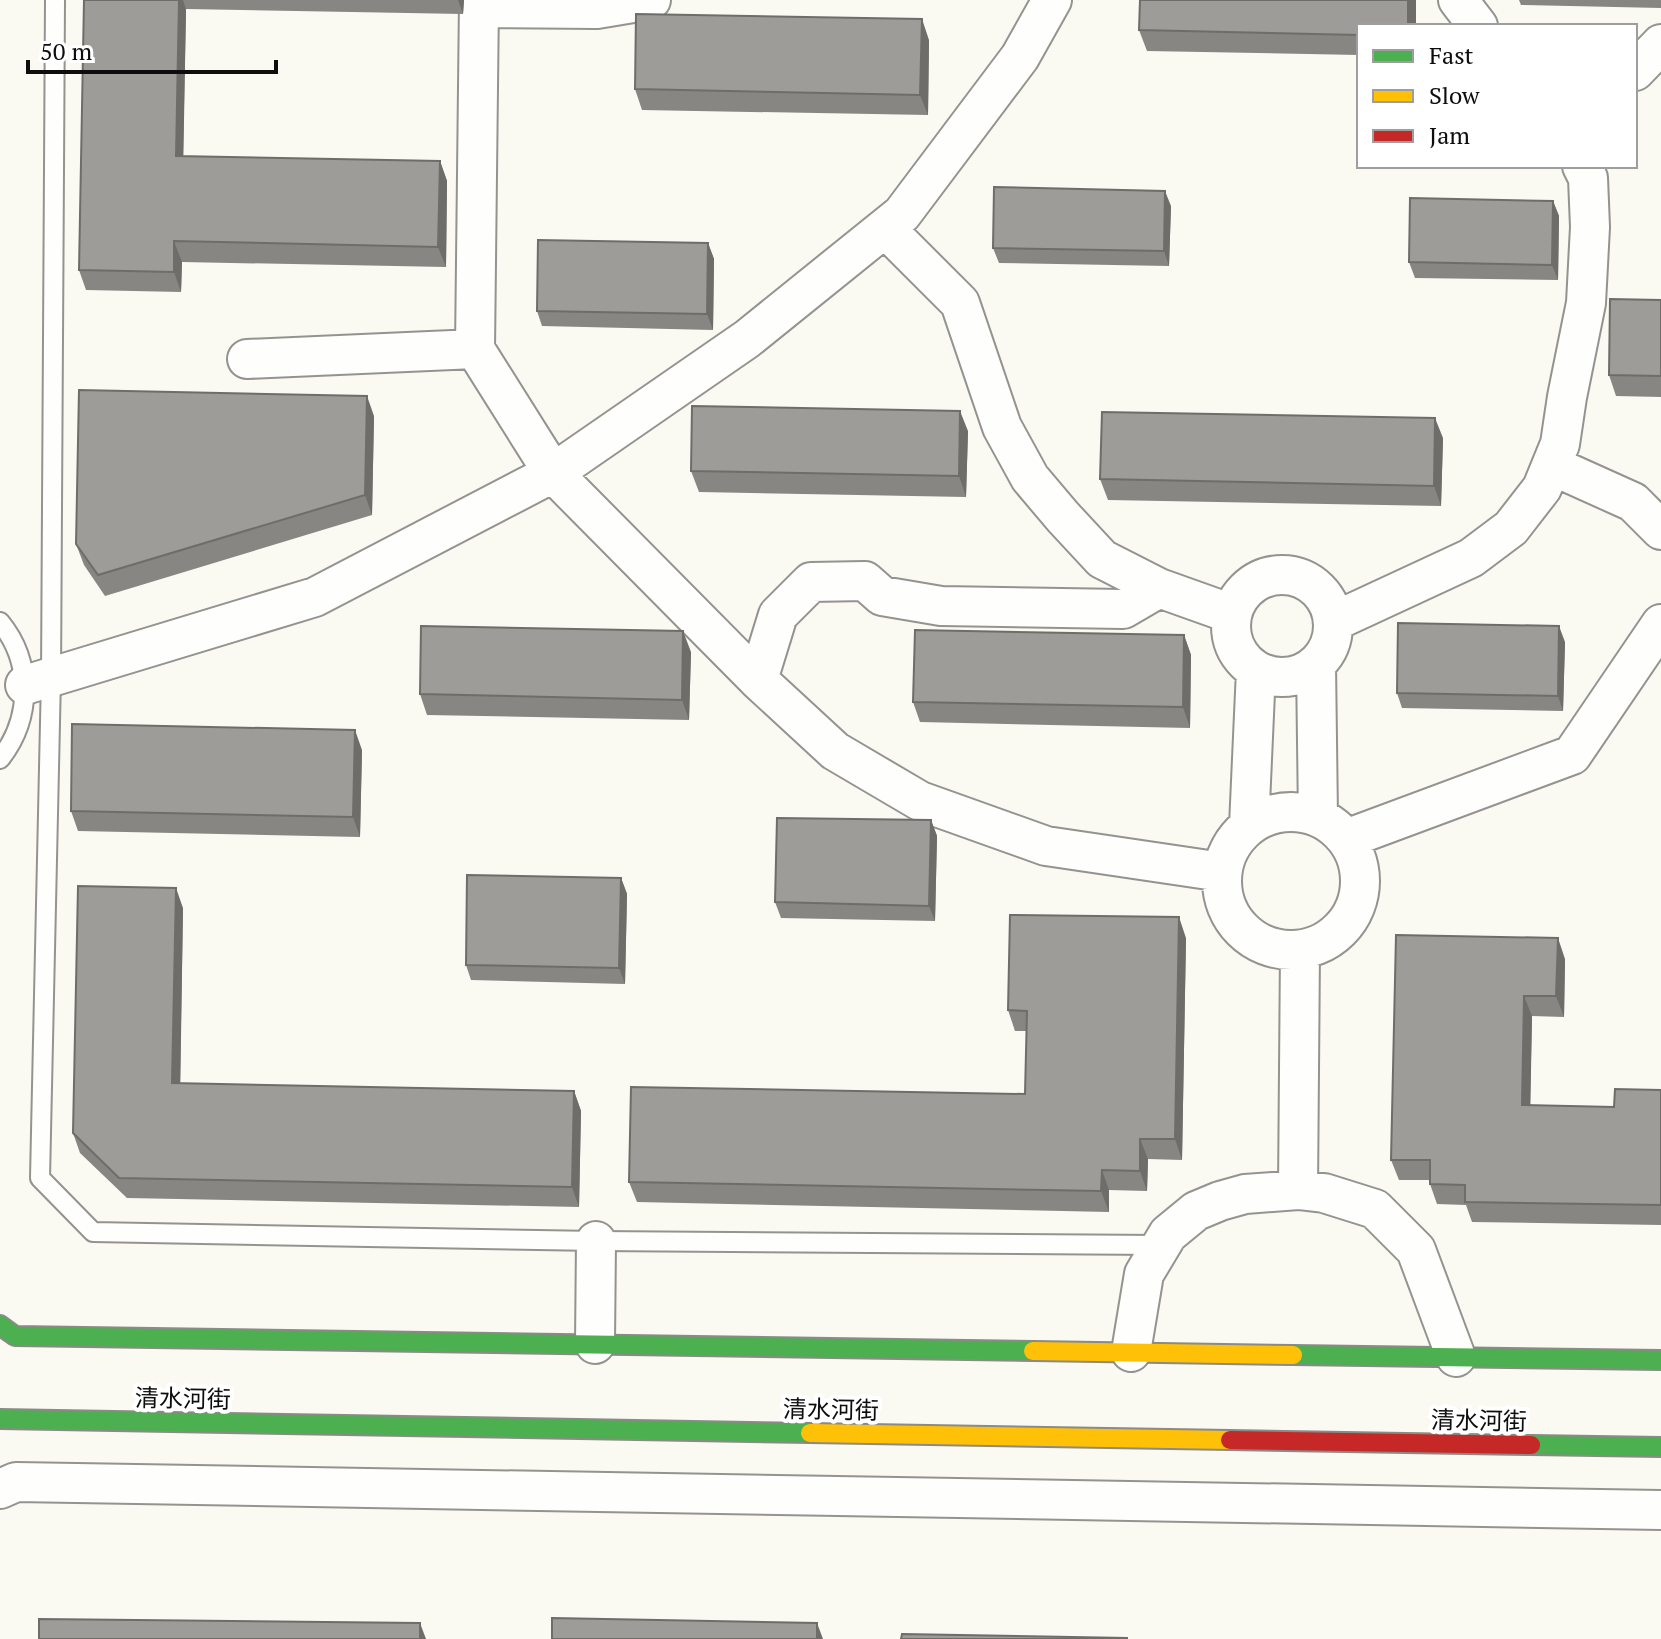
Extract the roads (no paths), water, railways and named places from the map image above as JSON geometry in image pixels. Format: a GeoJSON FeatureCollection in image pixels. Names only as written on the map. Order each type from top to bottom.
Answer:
{"type":"FeatureCollection","features":[{"type":"Feature","properties":{"kind":"street"},"geometry":{"type":"LineString","coordinates":[[651,0],[597,9],[479,4],[475,349],[553,473],[758,680],[835,751],[920,801],[1046,846],[1222,872]]}},
{"type":"Feature","properties":{"kind":"street"},"geometry":{"type":"LineString","coordinates":[[38,681],[315,597],[553,473],[747,339],[902,214],[1020,57],[1052,0]]}},
{"type":"Feature","properties":{"kind":"street"},"geometry":{"type":"LineString","coordinates":[[1458,0],[1476,24]]}},
{"type":"Feature","properties":{"kind":"street"},"geometry":{"type":"LineString","coordinates":[[1637,69],[1661,44]]}},
{"type":"Feature","properties":{"kind":"street"},"geometry":{"type":"LineString","coordinates":[[1333,622],[1448,570],[1492,545],[1528,509],[1553,466],[1560,444],[1586,303],[1590,227],[1588,178],[1583,168]]}},
{"type":"Feature","properties":{"kind":"street"},"geometry":{"type":"LineString","coordinates":[[885,228],[960,303],[1002,427],[1030,478],[1102,559],[1159,588],[1232,614]]}},
{"type":"Feature","properties":{"kind":"street"},"geometry":{"type":"LineString","coordinates":[[247,359],[475,349]]}},
{"type":"Feature","properties":{"kind":"street"},"geometry":{"type":"LineString","coordinates":[[1553,466],[1633,502],[1661,530]]}},
{"type":"Feature","properties":{"kind":"street"},"geometry":{"type":"LineString","coordinates":[[1278,575],[1294,576],[1309,582],[1330,606],[1333,622],[1332,638],[1316,664],[1302,673],[1287,677],[1271,676],[1256,670],[1235,646],[1231,630],[1232,614],[1249,587],[1262,579],[1278,575]]}},
{"type":"Feature","properties":{"kind":"street"},"geometry":{"type":"LineString","coordinates":[[758,680],[778,615],[811,582],[865,581],[882,596],[941,606],[1123,609],[1159,588]]}},
{"type":"Feature","properties":{"kind":"street"},"geometry":{"type":"LineString","coordinates":[[1332,828],[1572,755],[1661,624]]}},
{"type":"Feature","properties":{"kind":"street"},"geometry":{"type":"LineString","coordinates":[[1316,664],[1332,828]]}},
{"type":"Feature","properties":{"kind":"street"},"geometry":{"type":"LineString","coordinates":[[1249,826],[1256,670]]}},
{"type":"Feature","properties":{"kind":"street"},"geometry":{"type":"LineString","coordinates":[[1282,812],[1301,813],[1332,828],[1355,855],[1360,873],[1360,891],[1346,924],[1333,937],[1317,946],[1300,950],[1281,950],[1248,936],[1226,907],[1222,889],[1222,872],[1236,838],[1249,826],[1282,812]]}},
{"type":"Feature","properties":{"kind":"street"},"geometry":{"type":"LineString","coordinates":[[1298,1190],[1300,950]]}},
{"type":"Feature","properties":{"kind":"street"},"geometry":{"type":"LineString","coordinates":[[1131,1352],[1144,1274],[1168,1234],[1196,1211],[1245,1194],[1298,1190],[1324,1193],[1375,1209],[1416,1250],[1456,1357]]}},
{"type":"Feature","properties":{"kind":"street"},"geometry":{"type":"LineString","coordinates":[[595,1344],[596,1241]]}},
{"type":"Feature","properties":{"kind":"street"},"geometry":{"type":"LineString","coordinates":[[0,1325],[15,1336],[1661,1360]]}},
{"type":"Feature","properties":{"kind":"street","name":"清水河街"},"geometry":{"type":"LineString","coordinates":[[0,1419],[1661,1447]]}},
{"type":"Feature","properties":{"kind":"street"},"geometry":{"type":"LineString","coordinates":[[0,1489],[16,1482],[1661,1510]]}},
{"type":"Feature","properties":{"kind":"lane"},"geometry":{"type":"LineString","coordinates":[[55,0],[38,681],[40,1178],[93,1232],[596,1241],[1161,1245]]}},
{"type":"Feature","properties":{"kind":"lane"},"geometry":{"type":"LineString","coordinates":[[0,622],[38,681]]}},
{"type":"Feature","properties":{"kind":"lane"},"geometry":{"type":"LineString","coordinates":[[0,759],[18,729],[24,707],[38,681]]}}]}
